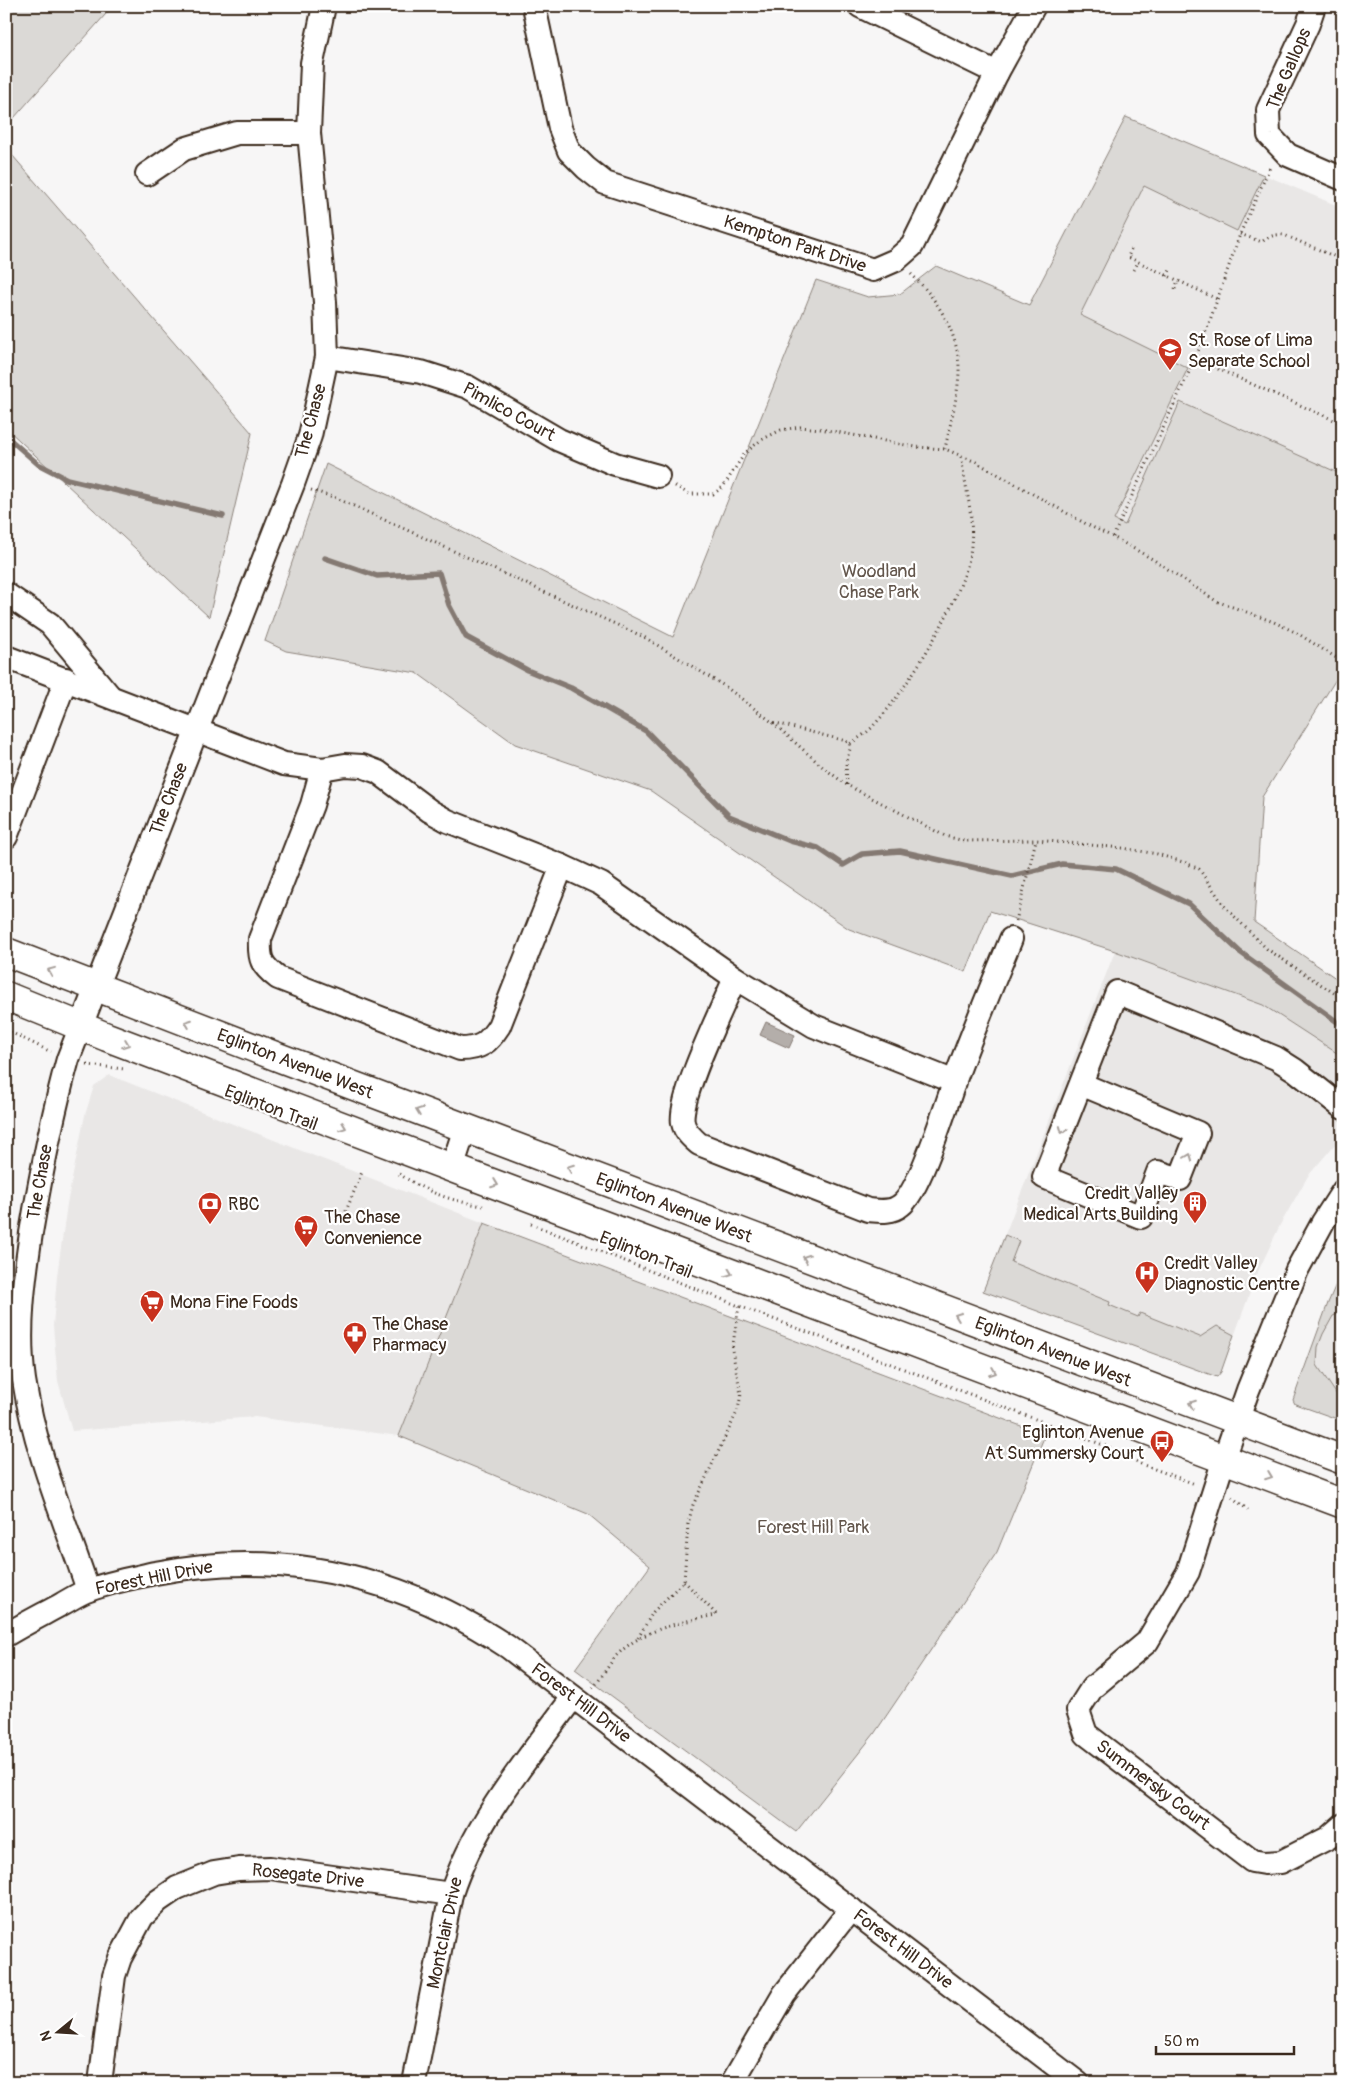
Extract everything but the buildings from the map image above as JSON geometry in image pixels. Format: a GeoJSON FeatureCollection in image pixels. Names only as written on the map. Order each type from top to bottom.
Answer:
{"type":"FeatureCollection","features":[{"type":"Feature","properties":{"kind":"main road","name":"Eglinton Avenue West"},"geometry":{"type":"LineString","coordinates":[[6,952],[96,988],[1238,1422],[1343,1460]]}},
{"type":"Feature","properties":{"kind":"main road"},"geometry":{"type":"LineString","coordinates":[[6,996],[452,1168],[1343,1504]]}},
{"type":"Feature","properties":{"kind":"street","name":"The Chase"},"geometry":{"type":"LineString","coordinates":[[88,1590],[15,1381],[22,1326],[23,1288],[36,1203],[52,1120],[68,1059],[293,484],[310,436],[327,357],[325,302],[309,133],[312,63],[324,6]]}},
{"type":"Feature","properties":{"kind":"street","name":"Kempton Park Drive"},"geometry":{"type":"LineString","coordinates":[[534,6],[560,128],[569,151],[605,183],[873,270],[896,260],[912,246],[997,73],[1034,6]]}},
{"type":"Feature","properties":{"kind":"street"},"geometry":{"type":"LineString","coordinates":[[860,6],[997,73]]}},
{"type":"Feature","properties":{"kind":"street","name":"The Gallops"},"geometry":{"type":"LineString","coordinates":[[1314,6],[1308,24],[1268,110],[1270,134],[1288,155],[1343,179]]}},
{"type":"Feature","properties":{"kind":"street"},"geometry":{"type":"LineString","coordinates":[[147,174],[184,149],[237,133],[309,133]]}},
{"type":"Feature","properties":{"kind":"street","name":"Pimlico Court"},"geometry":{"type":"LineString","coordinates":[[327,357],[422,372],[468,387],[559,440],[615,464],[658,476]]}},
{"type":"Feature","properties":{"kind":"street"},"geometry":{"type":"LineString","coordinates":[[6,594],[50,624],[110,696]]}},
{"type":"Feature","properties":{"kind":"street"},"geometry":{"type":"LineString","coordinates":[[6,657],[284,764],[322,769],[345,765],[362,766],[378,772],[430,811],[448,821],[562,866],[601,884],[735,978],[814,1026],[954,1082]]}},
{"type":"Feature","properties":{"kind":"street"},"geometry":{"type":"LineString","coordinates":[[6,837],[66,679]]}},
{"type":"Feature","properties":{"kind":"street"},"geometry":{"type":"LineString","coordinates":[[322,769],[312,805],[260,939],[259,954],[265,968],[278,978],[460,1049],[474,1049],[490,1040],[499,1026],[562,866]]}},
{"type":"Feature","properties":{"kind":"street"},"geometry":{"type":"LineString","coordinates":[[735,978],[686,1095],[683,1123],[689,1135],[699,1144],[868,1210],[884,1212],[901,1205],[913,1188],[946,1111],[954,1082],[1011,939]]}},
{"type":"Feature","properties":{"kind":"street"},"geometry":{"type":"LineString","coordinates":[[1081,1084],[1198,1133],[1180,1179],[1158,1172],[1141,1217],[1044,1177],[1116,992],[1276,1058],[1295,1070],[1343,1108]]}},
{"type":"Feature","properties":{"kind":"street"},"geometry":{"type":"LineString","coordinates":[[452,1168],[465,1128]]}},
{"type":"Feature","properties":{"kind":"street"},"geometry":{"type":"LineString","coordinates":[[1224,1459],[1248,1390],[1297,1270],[1323,1222],[1343,1191]]}},
{"type":"Feature","properties":{"kind":"street","name":"Summersky Court"},"geometry":{"type":"LineString","coordinates":[[1224,1459],[1188,1572],[1181,1586],[1147,1642],[1092,1688],[1078,1710],[1086,1734],[1252,1861],[1264,1863],[1282,1862],[1328,1838],[1343,1825]]}},
{"type":"Feature","properties":{"kind":"street","name":"Forest Hill Drive"},"geometry":{"type":"LineString","coordinates":[[6,1635],[88,1590],[133,1578],[196,1566],[254,1564],[326,1570],[395,1588],[447,1610],[478,1627],[508,1647],[1078,2083]]}},
{"type":"Feature","properties":{"kind":"street","name":"Montclair Drive"},"geometry":{"type":"LineString","coordinates":[[414,2083],[451,1894],[460,1867],[482,1824],[577,1700]]}},
{"type":"Feature","properties":{"kind":"street","name":"Rosegate Drive"},"geometry":{"type":"LineString","coordinates":[[100,2083],[114,1976],[120,1958],[142,1917],[158,1901],[177,1888],[214,1873],[239,1869],[270,1868],[451,1894]]}},
{"type":"Feature","properties":{"kind":"street"},"geometry":{"type":"LineString","coordinates":[[732,2083],[784,1994],[851,1909]]}},
{"type":"Feature","properties":{"kind":"path"},"geometry":{"type":"LineString","coordinates":[[1113,537],[1195,359],[1240,234],[1280,146]]}},
{"type":"Feature","properties":{"kind":"path"},"geometry":{"type":"LineString","coordinates":[[1240,234],[1262,242],[1276,234],[1284,235],[1343,260]]}},
{"type":"Feature","properties":{"kind":"path"},"geometry":{"type":"LineString","coordinates":[[1132,249],[1128,258],[1217,299]]}},
{"type":"Feature","properties":{"kind":"path"},"geometry":{"type":"LineString","coordinates":[[896,260],[924,286],[937,304],[948,324],[958,351],[959,373],[945,449]]}},
{"type":"Feature","properties":{"kind":"path"},"geometry":{"type":"LineString","coordinates":[[1134,270],[1138,262]]}},
{"type":"Feature","properties":{"kind":"path"},"geometry":{"type":"LineString","coordinates":[[1167,276],[1171,268]]}},
{"type":"Feature","properties":{"kind":"path"},"geometry":{"type":"LineString","coordinates":[[1175,289],[1178,281]]}},
{"type":"Feature","properties":{"kind":"path"},"geometry":{"type":"LineString","coordinates":[[1195,359],[1343,424]]}},
{"type":"Feature","properties":{"kind":"path"},"geometry":{"type":"LineString","coordinates":[[658,476],[689,494],[713,494],[723,487],[745,452],[761,440],[781,430],[800,427],[945,449],[976,462],[1154,560],[1208,597],[1274,622],[1297,633],[1343,662]]}},
{"type":"Feature","properties":{"kind":"path"},"geometry":{"type":"LineString","coordinates":[[850,744],[873,727],[892,704],[928,648],[968,569],[972,547],[972,517],[960,456]]}},
{"type":"Feature","properties":{"kind":"path"},"geometry":{"type":"LineString","coordinates":[[293,484],[336,498],[644,637],[726,688],[772,722],[824,768],[847,785],[945,836],[964,841],[1036,840],[1122,848],[1157,854],[1199,869],[1226,908],[1267,949],[1343,999]]}},
{"type":"Feature","properties":{"kind":"path"},"geometry":{"type":"LineString","coordinates":[[772,722],[846,741],[850,744]]}},
{"type":"Feature","properties":{"kind":"path"},"geometry":{"type":"LineString","coordinates":[[847,785],[846,762],[850,744]]}},
{"type":"Feature","properties":{"kind":"path"},"geometry":{"type":"LineString","coordinates":[[1019,914],[1036,840]]}},
{"type":"Feature","properties":{"kind":"path"},"geometry":{"type":"LineString","coordinates":[[6,1030],[51,1052]]}},
{"type":"Feature","properties":{"kind":"path"},"geometry":{"type":"LineString","coordinates":[[85,1065],[129,1070]]}},
{"type":"Feature","properties":{"kind":"path"},"geometry":{"type":"LineString","coordinates":[[395,1171],[423,1189],[455,1202],[485,1206]]}},
{"type":"Feature","properties":{"kind":"path"},"geometry":{"type":"LineString","coordinates":[[344,1216],[362,1172]]}},
{"type":"Feature","properties":{"kind":"path","name":"Eglinton Trail"},"geometry":{"type":"LineString","coordinates":[[530,1224],[738,1306],[1111,1448],[1140,1464],[1195,1484]]}},
{"type":"Feature","properties":{"kind":"path"},"geometry":{"type":"LineString","coordinates":[[638,1638],[653,1612],[684,1581],[688,1524],[694,1505],[738,1410],[741,1394],[732,1350],[738,1306]]}},
{"type":"Feature","properties":{"kind":"path"},"geometry":{"type":"LineString","coordinates":[[1234,1498],[1248,1510]]}},
{"type":"Feature","properties":{"kind":"path"},"geometry":{"type":"LineString","coordinates":[[577,1700],[616,1656],[638,1638],[653,1631],[716,1615],[684,1581]]}},
{"type":"Feature","properties":{"kind":"shaded area","name":"St. Rose of Lima Separate School"},"geometry":{"type":"Polygon","coordinates":[[[1126,117],[1343,208],[1343,648],[965,436],[1126,117]]]}},
{"type":"Feature","properties":{"kind":"shaded area"},"geometry":{"type":"Polygon","coordinates":[[[1115,951],[1263,1005],[1343,1057],[1343,1135],[1308,1176],[1280,1225],[1256,1276],[1221,1372],[1217,1377],[983,1291],[1115,951]]]}},
{"type":"Feature","properties":{"kind":"shaded area"},"geometry":{"type":"Polygon","coordinates":[[[766,1022],[795,1035],[789,1048],[760,1035],[766,1022]]]}},
{"type":"Feature","properties":{"kind":"shaded area"},"geometry":{"type":"Polygon","coordinates":[[[109,1075],[484,1223],[399,1436],[255,1417],[72,1431],[58,1381],[53,1326],[57,1276],[67,1204],[85,1115],[94,1086],[109,1075]]]}},
{"type":"Feature","properties":{"kind":"shaded area"},"geometry":{"type":"Polygon","coordinates":[[[1343,1268],[1343,1421],[1295,1404],[1293,1400],[1328,1303],[1343,1268]]]}},
{"type":"Feature","properties":{"kind":"green space"},"geometry":{"type":"Polygon","coordinates":[[[6,6],[113,6],[6,127],[6,6]]]}},
{"type":"Feature","properties":{"kind":"green space","name":"Woodland Chase Park"},"geometry":{"type":"Polygon","coordinates":[[[1126,117],[1264,175],[1237,231],[1144,186],[1080,315],[1188,368],[1114,520],[1125,525],[1180,402],[1343,475],[1343,668],[1262,797],[1254,922],[1343,983],[1343,1057],[1263,1005],[1115,951],[990,911],[966,972],[849,929],[651,791],[515,744],[417,673],[286,651],[265,641],[326,464],[673,637],[816,280],[868,297],[900,294],[936,266],[1029,305],[1126,117]]]}},
{"type":"Feature","properties":{"kind":"green space"},"geometry":{"type":"Polygon","coordinates":[[[6,148],[252,433],[209,617],[6,428],[6,148]]]}},
{"type":"Feature","properties":{"kind":"green space","name":"Forest Hill Park"},"geometry":{"type":"Polygon","coordinates":[[[484,1223],[1045,1435],[997,1552],[874,1734],[796,1832],[575,1669],[650,1566],[588,1514],[399,1436],[484,1223]]]}},
{"type":"Feature","properties":{"kind":"green space"},"geometry":{"type":"Polygon","coordinates":[[[1005,1235],[1019,1241],[1011,1262],[1110,1302],[1109,1305],[1138,1317],[1140,1313],[1200,1337],[1217,1326],[1234,1335],[1221,1372],[1217,1377],[983,1291],[1005,1235]]]}},
{"type":"Feature","properties":{"kind":"green space"},"geometry":{"type":"Polygon","coordinates":[[[1343,1268],[1343,1312],[1333,1316],[1323,1334],[1318,1347],[1317,1365],[1343,1404],[1343,1421],[1295,1404],[1293,1400],[1328,1303],[1343,1268]]]}},
{"type":"Feature","properties":{"kind":"waterway"},"geometry":{"type":"LineString","coordinates":[[6,436],[38,464],[67,479],[223,516]]}},
{"type":"Feature","properties":{"kind":"waterway"},"geometry":{"type":"LineString","coordinates":[[325,558],[377,576],[439,573],[449,605],[466,637],[527,670],[571,688],[646,731],[729,816],[790,841],[818,848],[843,865],[862,854],[900,851],[1012,876],[1062,864],[1116,869],[1189,904],[1240,952],[1343,1026]]}},
{"type":"Feature","properties":{"kind":"place","name":"St. Rose of Lima Separate School"},"geometry":{"type":"Point","coordinates":[1170,371]}},
{"type":"Feature","properties":{"kind":"place","name":"Credit Valley Medical Arts Building"},"geometry":{"type":"Point","coordinates":[1195,1224]}},
{"type":"Feature","properties":{"kind":"place","name":"RBC"},"geometry":{"type":"Point","coordinates":[210,1225]}},
{"type":"Feature","properties":{"kind":"place","name":"The Chase Convenience"},"geometry":{"type":"Point","coordinates":[306,1248]}},
{"type":"Feature","properties":{"kind":"place","name":"Credit Valley Diagnostic Centre"},"geometry":{"type":"Point","coordinates":[1147,1294]}},
{"type":"Feature","properties":{"kind":"place","name":"Mona Fine Foods"},"geometry":{"type":"Point","coordinates":[152,1323]}},
{"type":"Feature","properties":{"kind":"place","name":"The Chase Pharmacy"},"geometry":{"type":"Point","coordinates":[355,1355]}},
{"type":"Feature","properties":{"kind":"place","name":"Eglinton Avenue At Summersky Court"},"geometry":{"type":"Point","coordinates":[1162,1463]}}]}
